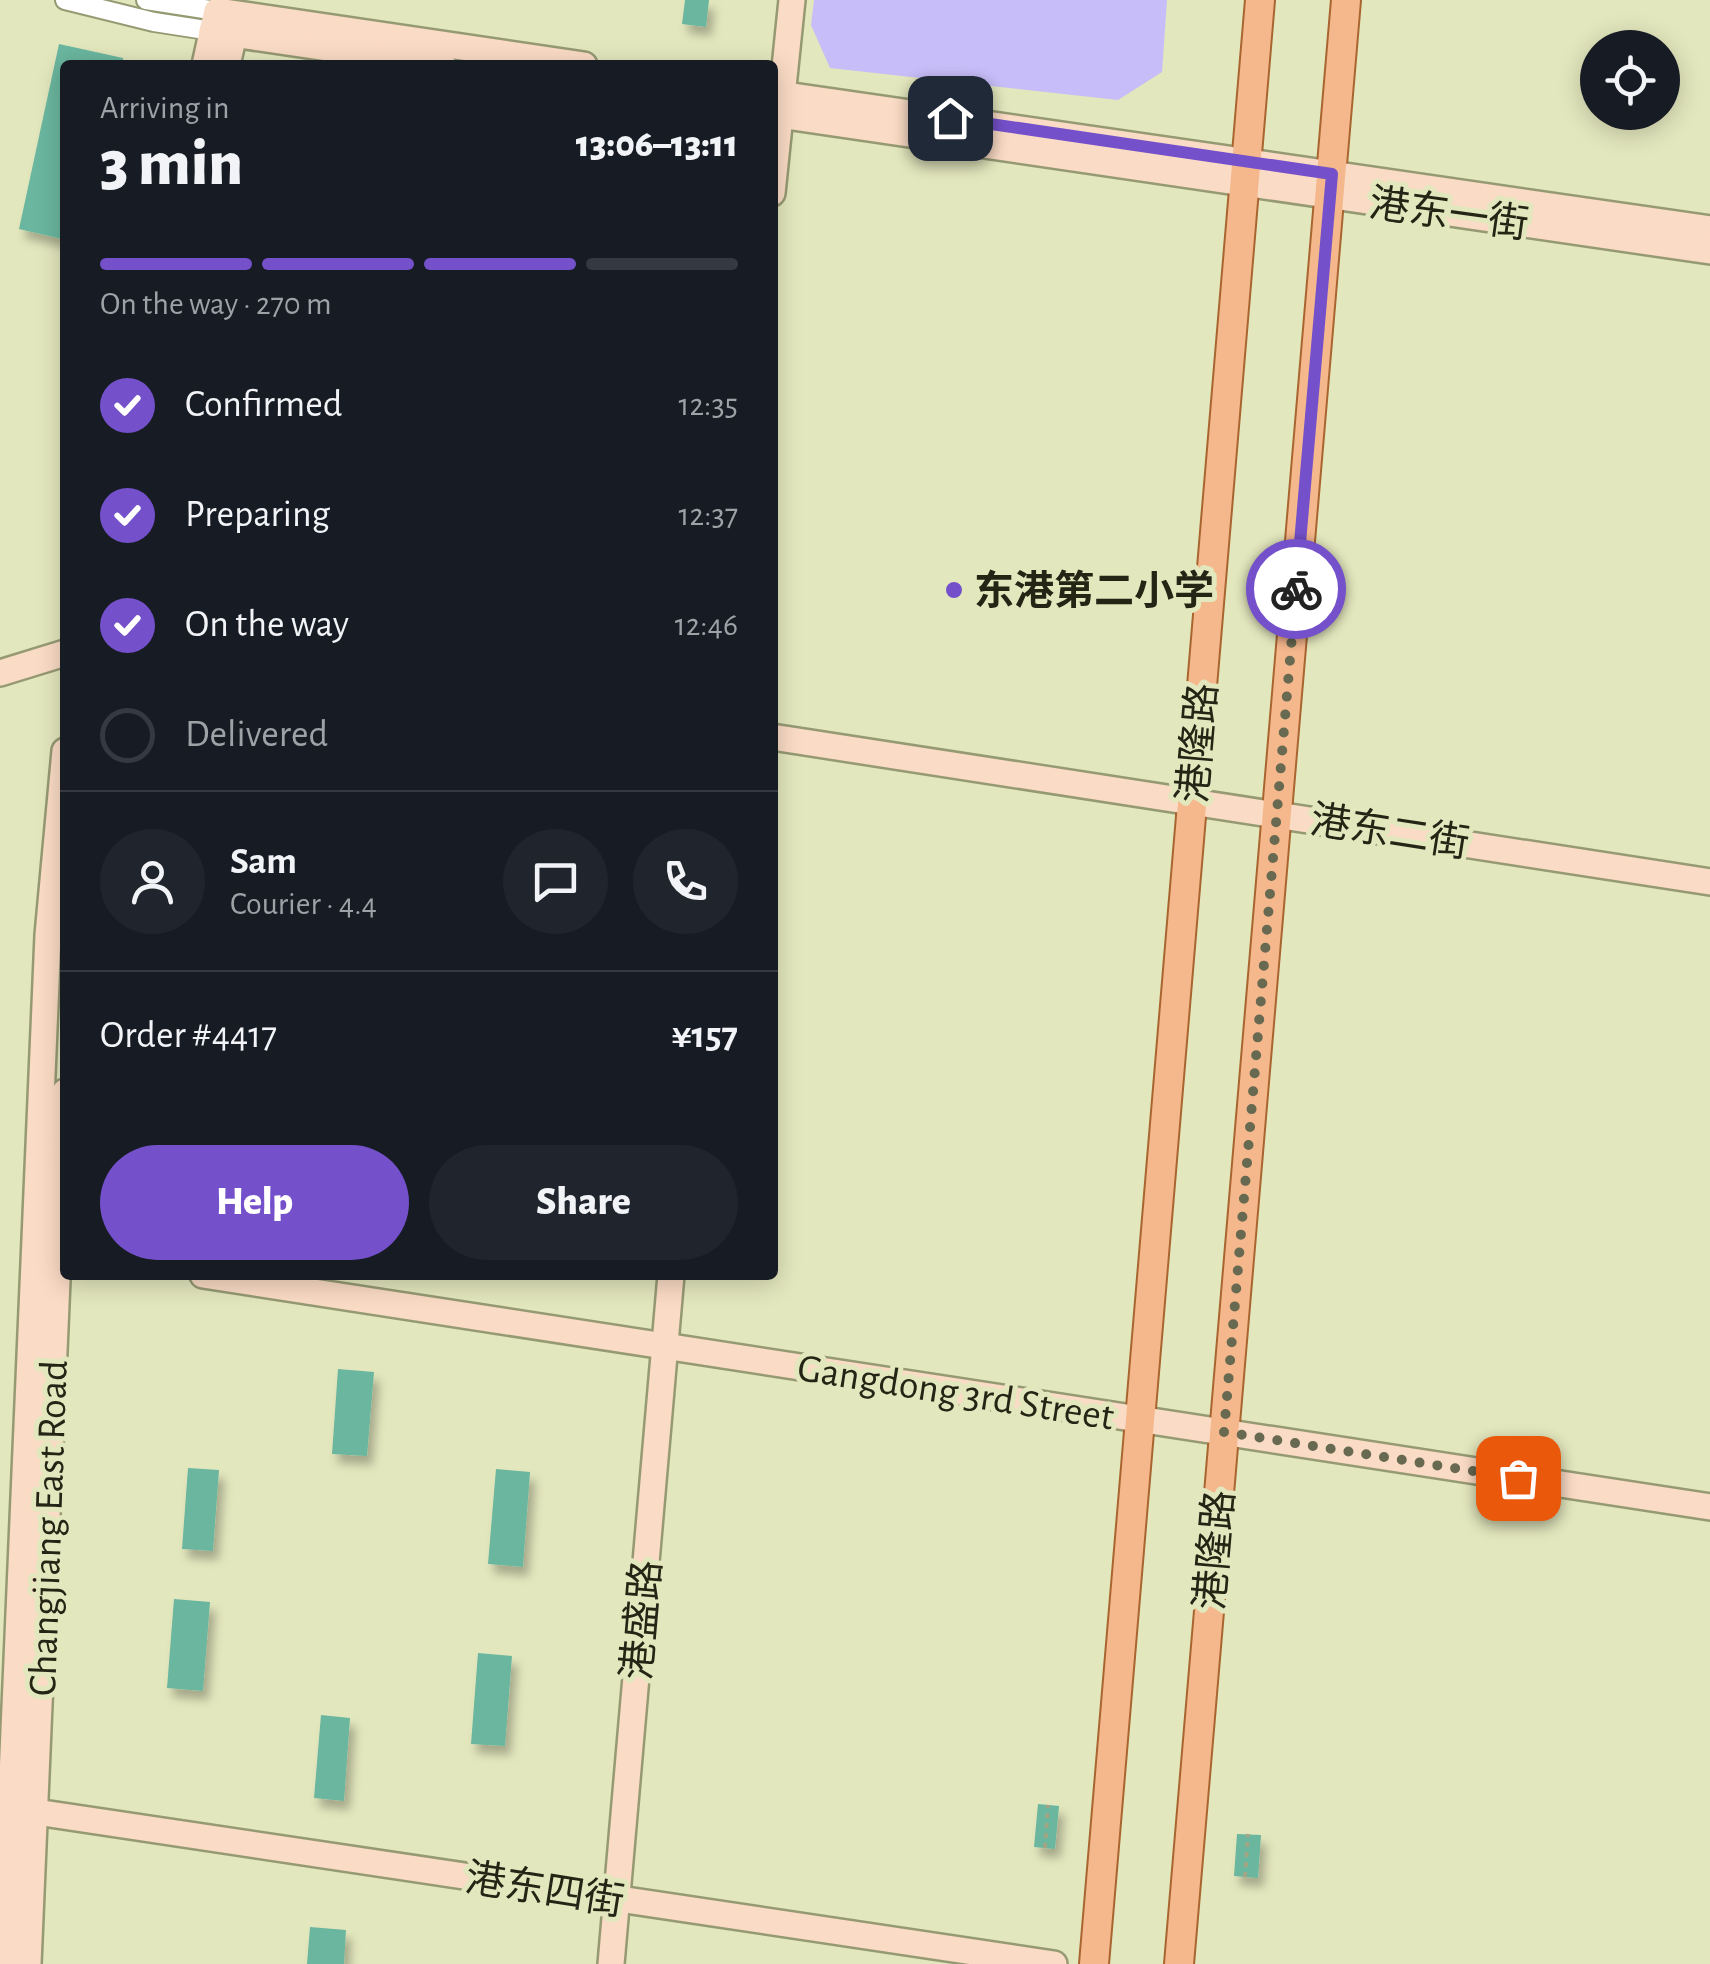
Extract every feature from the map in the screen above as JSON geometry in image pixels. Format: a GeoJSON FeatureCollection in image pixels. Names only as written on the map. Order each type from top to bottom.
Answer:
{"type":"FeatureCollection","features":[{"type":"Feature","properties":{"kind":"main road","name":"港隆路"},"geometry":{"type":"LineString","coordinates":[[1094,1964],[1260,0]]}},
{"type":"Feature","properties":{"kind":"main road","name":"港隆路"},"geometry":{"type":"LineString","coordinates":[[1179,1964],[1346,0]]}},
{"type":"Feature","properties":{"kind":"street"},"geometry":{"type":"LineString","coordinates":[[65,0],[154,22],[227,15],[421,60]]}},
{"type":"Feature","properties":{"kind":"street"},"geometry":{"type":"LineString","coordinates":[[146,0],[548,60]]}},
{"type":"Feature","properties":{"kind":"street"},"geometry":{"type":"LineString","coordinates":[[778,97],[792,0]]}},
{"type":"Feature","properties":{"kind":"street"},"geometry":{"type":"LineString","coordinates":[[207,60],[227,15]]}},
{"type":"Feature","properties":{"kind":"street"},"geometry":{"type":"LineString","coordinates":[[227,15],[227,60]]}},
{"type":"Feature","properties":{"kind":"street","name":"港东一街"},"geometry":{"type":"LineString","coordinates":[[778,104],[1331,185],[1710,229]]}},
{"type":"Feature","properties":{"kind":"street","name":"港东一街"},"geometry":{"type":"LineString","coordinates":[[1331,185],[1710,251]]}},
{"type":"Feature","properties":{"kind":"street"},"geometry":{"type":"LineString","coordinates":[[0,673],[60,655]]}},
{"type":"Feature","properties":{"kind":"street","name":"港东二街"},"geometry":{"type":"LineString","coordinates":[[778,739],[1710,882]]}},
{"type":"Feature","properties":{"kind":"street","name":"Changjiang East Road"},"geometry":{"type":"LineString","coordinates":[[53,1252],[48,935],[60,805]]}},
{"type":"Feature","properties":{"kind":"street","name":"Changjiang East Road"},"geometry":{"type":"LineString","coordinates":[[4,1964],[60,1159]]}},
{"type":"Feature","properties":{"kind":"street","name":"Gangdong 3rd Street"},"geometry":{"type":"LineString","coordinates":[[235,1280],[1710,1507]]}},
{"type":"Feature","properties":{"kind":"street","name":"港盛路"},"geometry":{"type":"LineString","coordinates":[[611,1964],[671,1280]]}},
{"type":"Feature","properties":{"kind":"street","name":"Changjiang East Road"},"geometry":{"type":"LineString","coordinates":[[16,1808],[28,1964]]}},
{"type":"Feature","properties":{"kind":"street","name":"港东四街"},"geometry":{"type":"LineString","coordinates":[[16,1808],[1054,1964]]}},
{"type":"Feature","properties":{"kind":"path"},"geometry":{"type":"LineString","coordinates":[[1045,1848],[1048,1805]]}},
{"type":"Feature","properties":{"kind":"path"},"geometry":{"type":"LineString","coordinates":[[1244,1877],[1248,1834]]}},
{"type":"Feature","properties":{"kind":"shaded area"},"geometry":{"type":"Polygon","coordinates":[[[814,0],[1167,0],[1162,72],[1118,100],[830,68],[811,25],[814,0]]]}},
{"type":"Feature","properties":{"kind":"building"},"geometry":{"type":"Polygon","coordinates":[[[685,0],[709,0],[706,27],[682,24],[685,0]]]}},
{"type":"Feature","properties":{"kind":"building"},"geometry":{"type":"Polygon","coordinates":[[[59,44],[123,58],[60,60],[60,239],[19,229],[59,44]]]}},
{"type":"Feature","properties":{"kind":"building"},"geometry":{"type":"Polygon","coordinates":[[[338,1369],[374,1372],[367,1456],[332,1454],[338,1369]]]}},
{"type":"Feature","properties":{"kind":"building"},"geometry":{"type":"Polygon","coordinates":[[[188,1468],[219,1470],[213,1551],[182,1549],[188,1468]]]}},
{"type":"Feature","properties":{"kind":"building"},"geometry":{"type":"Polygon","coordinates":[[[496,1469],[530,1472],[523,1567],[488,1564],[496,1469]]]}},
{"type":"Feature","properties":{"kind":"building"},"geometry":{"type":"Polygon","coordinates":[[[174,1599],[210,1602],[203,1691],[167,1688],[174,1599]]]}},
{"type":"Feature","properties":{"kind":"building"},"geometry":{"type":"Polygon","coordinates":[[[478,1653],[512,1656],[505,1746],[471,1744],[478,1653]]]}},
{"type":"Feature","properties":{"kind":"building"},"geometry":{"type":"Polygon","coordinates":[[[321,1715],[350,1718],[344,1801],[314,1798],[321,1715]]]}},
{"type":"Feature","properties":{"kind":"building"},"geometry":{"type":"Polygon","coordinates":[[[1038,1804],[1059,1806],[1055,1849],[1034,1847],[1038,1804]]]}},
{"type":"Feature","properties":{"kind":"building"},"geometry":{"type":"Polygon","coordinates":[[[1237,1834],[1261,1835],[1258,1878],[1234,1876],[1237,1834]]]}},
{"type":"Feature","properties":{"kind":"building"},"geometry":{"type":"Polygon","coordinates":[[[310,1927],[346,1930],[344,1964],[307,1964],[310,1927]]]}},
{"type":"Feature","properties":{"kind":"way so far"},"geometry":{"type":"LineString","coordinates":[[1296,589],[1224,1432],[1518,1478]]}},
{"type":"Feature","properties":{"kind":"place","name":"东港第二小学"},"geometry":{"type":"Point","coordinates":[954,590]}},
{"type":"Feature","properties":{"kind":"route"},"geometry":{"type":"LineString","coordinates":[[950,118],[1332,174],[1296,589]]}}]}
